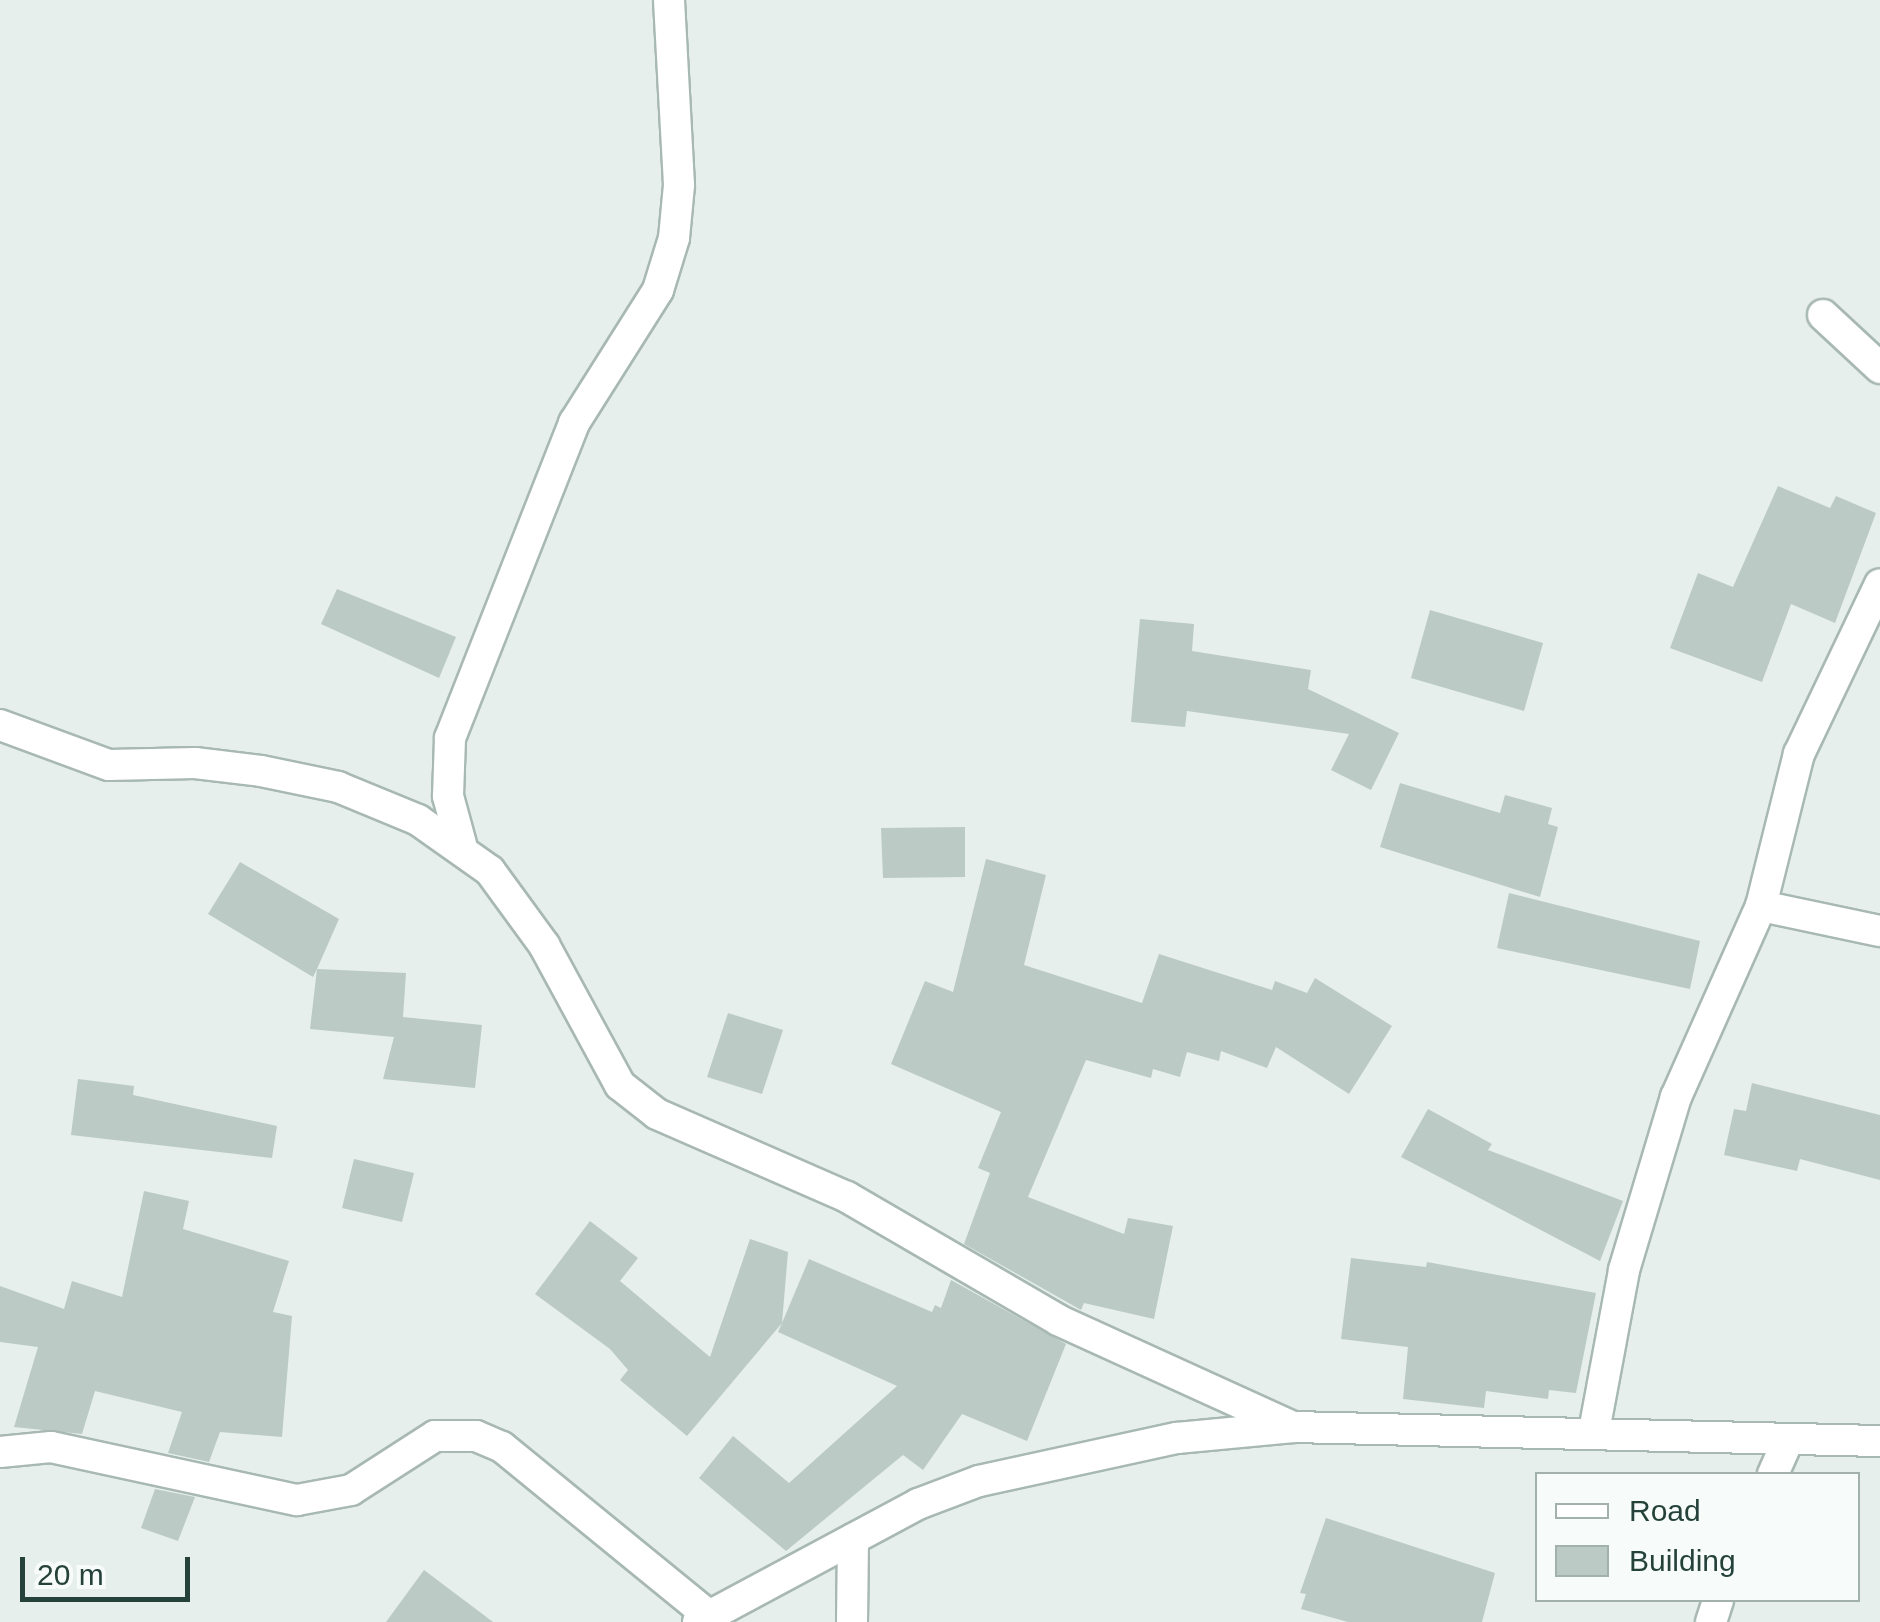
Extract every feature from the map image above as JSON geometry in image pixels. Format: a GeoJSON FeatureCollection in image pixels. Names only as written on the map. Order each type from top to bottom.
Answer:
{"type":"FeatureCollection","features":[{"type":"Feature","properties":{"kind":"street"},"geometry":{"type":"LineString","coordinates":[[461,844],[448,796],[450,738],[574,423],[658,290],[674,238],[680,184],[669,0]]}},
{"type":"Feature","properties":{"kind":"street"},"geometry":{"type":"LineString","coordinates":[[1823,315],[1880,368]]}},
{"type":"Feature","properties":{"kind":"street"},"geometry":{"type":"LineString","coordinates":[[1594,1431],[1650,1177],[1676,1097],[1761,906],[1799,754],[1880,584]]}},
{"type":"Feature","properties":{"kind":"street"},"geometry":{"type":"LineString","coordinates":[[0,724],[109,765],[195,763],[338,787],[461,844],[490,871],[544,945],[620,1085],[657,1114],[847,1197],[1058,1320],[1293,1427]]}},
{"type":"Feature","properties":{"kind":"street"},"geometry":{"type":"LineString","coordinates":[[1761,906],[1880,931]]}},
{"type":"Feature","properties":{"kind":"street"},"geometry":{"type":"LineString","coordinates":[[0,1452],[51,1448],[297,1500],[350,1490],[435,1436],[476,1436],[502,1447],[703,1619],[853,1539],[979,1481],[1177,1438],[1293,1427],[1594,1431],[1787,1442],[1880,1441]]}},
{"type":"Feature","properties":{"kind":"street"},"geometry":{"type":"LineString","coordinates":[[1774,1472],[1787,1442]]}},
{"type":"Feature","properties":{"kind":"street"},"geometry":{"type":"LineString","coordinates":[[852,1622],[853,1539]]}},
{"type":"Feature","properties":{"kind":"building"},"geometry":{"type":"Polygon","coordinates":[[[1778,486],[1830,508],[1836,496],[1876,513],[1835,623],[1791,604],[1762,682],[1670,648],[1698,573],[1733,587],[1778,486]]]}},
{"type":"Feature","properties":{"kind":"building"},"geometry":{"type":"Polygon","coordinates":[[[337,589],[456,637],[439,678],[321,624],[337,589]]]}},
{"type":"Feature","properties":{"kind":"building"},"geometry":{"type":"Polygon","coordinates":[[[1430,610],[1543,643],[1524,711],[1411,678],[1430,610]]]}},
{"type":"Feature","properties":{"kind":"building"},"geometry":{"type":"Polygon","coordinates":[[[1140,619],[1194,624],[1192,651],[1311,670],[1308,689],[1399,733],[1371,790],[1331,770],[1349,734],[1187,711],[1185,727],[1131,722],[1140,619]]]}},
{"type":"Feature","properties":{"kind":"building"},"geometry":{"type":"Polygon","coordinates":[[[1400,783],[1500,813],[1505,795],[1552,808],[1548,824],[1558,827],[1540,897],[1380,847],[1400,783]]]}},
{"type":"Feature","properties":{"kind":"building"},"geometry":{"type":"Polygon","coordinates":[[[965,827],[965,877],[883,878],[881,828],[965,827]]]}},
{"type":"Feature","properties":{"kind":"building"},"geometry":{"type":"Polygon","coordinates":[[[986,859],[1046,875],[1024,965],[1142,1003],[1159,954],[1272,990],[1275,981],[1307,993],[1315,978],[1392,1026],[1349,1094],[1276,1047],[1267,1068],[1221,1051],[1219,1061],[1187,1052],[1180,1077],[1153,1069],[1151,1078],[1086,1060],[1028,1197],[1124,1234],[1128,1218],[1173,1226],[1154,1319],[1084,1303],[1081,1310],[964,1244],[990,1173],[978,1168],[1001,1112],[891,1064],[925,981],[953,992],[986,859]]]}},
{"type":"Feature","properties":{"kind":"building"},"geometry":{"type":"Polygon","coordinates":[[[240,862],[339,919],[313,977],[208,914],[240,862]]]}},
{"type":"Feature","properties":{"kind":"building"},"geometry":{"type":"Polygon","coordinates":[[[1509,893],[1700,941],[1690,989],[1497,948],[1509,893]]]}},
{"type":"Feature","properties":{"kind":"building"},"geometry":{"type":"Polygon","coordinates":[[[317,969],[406,973],[403,1017],[482,1025],[475,1088],[383,1079],[394,1037],[310,1029],[317,969]]]}},
{"type":"Feature","properties":{"kind":"building"},"geometry":{"type":"Polygon","coordinates":[[[728,1013],[783,1030],[762,1094],[707,1077],[728,1013]]]}},
{"type":"Feature","properties":{"kind":"building"},"geometry":{"type":"Polygon","coordinates":[[[78,1079],[134,1086],[133,1095],[277,1126],[272,1158],[71,1135],[78,1079]]]}},
{"type":"Feature","properties":{"kind":"building"},"geometry":{"type":"Polygon","coordinates":[[[1752,1083],[1880,1115],[1880,1180],[1800,1159],[1797,1171],[1724,1155],[1734,1109],[1746,1111],[1752,1083]]]}},
{"type":"Feature","properties":{"kind":"building"},"geometry":{"type":"Polygon","coordinates":[[[1428,1109],[1492,1144],[1488,1150],[1623,1201],[1600,1261],[1401,1157],[1428,1109]]]}},
{"type":"Feature","properties":{"kind":"building"},"geometry":{"type":"Polygon","coordinates":[[[354,1159],[414,1173],[402,1222],[342,1208],[354,1159]]]}},
{"type":"Feature","properties":{"kind":"building"},"geometry":{"type":"Polygon","coordinates":[[[144,1191],[189,1201],[183,1229],[289,1261],[273,1312],[292,1316],[282,1437],[220,1432],[209,1462],[168,1453],[182,1412],[95,1391],[82,1434],[14,1427],[38,1347],[0,1342],[0,1286],[64,1309],[72,1281],[122,1297],[144,1191]]]}},
{"type":"Feature","properties":{"kind":"building"},"geometry":{"type":"Polygon","coordinates":[[[590,1221],[638,1258],[620,1281],[710,1357],[750,1239],[788,1252],[782,1323],[687,1436],[620,1380],[628,1370],[610,1349],[535,1294],[590,1221]]]}},
{"type":"Feature","properties":{"kind":"building"},"geometry":{"type":"Polygon","coordinates":[[[1351,1258],[1426,1267],[1427,1262],[1596,1293],[1576,1393],[1549,1390],[1548,1399],[1486,1391],[1484,1408],[1403,1399],[1408,1347],[1341,1339],[1351,1258]]]}},
{"type":"Feature","properties":{"kind":"building"},"geometry":{"type":"Polygon","coordinates":[[[809,1259],[932,1312],[935,1305],[941,1308],[951,1280],[1066,1344],[1027,1441],[962,1414],[923,1470],[903,1455],[786,1551],[699,1478],[733,1436],[789,1483],[897,1386],[778,1332],[809,1259]]]}},
{"type":"Feature","properties":{"kind":"building"},"geometry":{"type":"Polygon","coordinates":[[[155,1489],[195,1497],[178,1541],[141,1528],[155,1489]]]}},
{"type":"Feature","properties":{"kind":"building"},"geometry":{"type":"Polygon","coordinates":[[[1326,1518],[1495,1573],[1482,1622],[1348,1622],[1301,1609],[1306,1594],[1300,1593],[1326,1518]]]}},
{"type":"Feature","properties":{"kind":"building"},"geometry":{"type":"Polygon","coordinates":[[[424,1570],[493,1622],[386,1622],[424,1570]]]}}]}
